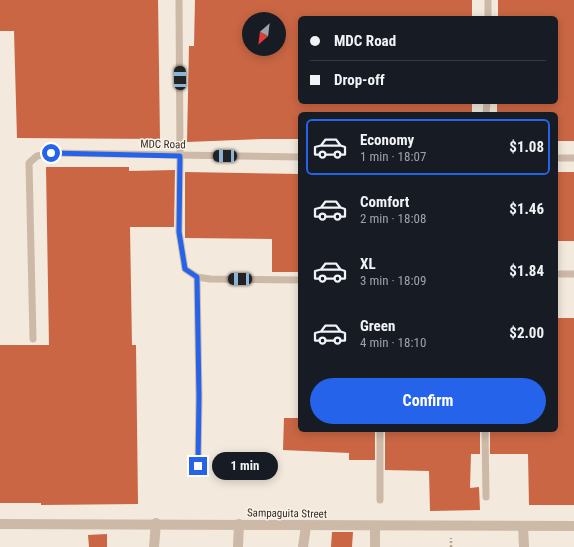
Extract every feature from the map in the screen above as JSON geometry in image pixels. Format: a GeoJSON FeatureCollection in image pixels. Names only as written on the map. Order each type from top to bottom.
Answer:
{"type":"FeatureCollection","features":[{"type":"Feature","properties":{"kind":"street","name":"Sampaguita Street"},"geometry":{"type":"LineString","coordinates":[[0,524],[156,523],[306,526],[574,526]]}},
{"type":"Feature","properties":{"kind":"street"},"geometry":{"type":"LineString","coordinates":[[154,547],[156,523]]}},
{"type":"Feature","properties":{"kind":"street"},"geometry":{"type":"LineString","coordinates":[[238,524],[238,547]]}},
{"type":"Feature","properties":{"kind":"street"},"geometry":{"type":"LineString","coordinates":[[303,547],[306,526]]}},
{"type":"Feature","properties":{"kind":"street"},"geometry":{"type":"LineString","coordinates":[[375,526],[375,547]]}},
{"type":"Feature","properties":{"kind":"street"},"geometry":{"type":"LineString","coordinates":[[523,526],[524,547]]}},
{"type":"Feature","properties":{"kind":"lane"},"geometry":{"type":"LineString","coordinates":[[179,0],[179,232],[185,269],[197,277],[210,279],[298,280]]}},
{"type":"Feature","properties":{"kind":"lane"},"geometry":{"type":"LineString","coordinates":[[488,0],[488,16]]}},
{"type":"Feature","properties":{"kind":"lane","name":"MDC Road"},"geometry":{"type":"LineString","coordinates":[[33,339],[29,163],[37,156],[51,153],[298,157]]}},
{"type":"Feature","properties":{"kind":"lane"},"geometry":{"type":"LineString","coordinates":[[558,158],[574,158]]}},
{"type":"Feature","properties":{"kind":"lane"},"geometry":{"type":"LineString","coordinates":[[558,274],[574,274]]}},
{"type":"Feature","properties":{"kind":"lane"},"geometry":{"type":"LineString","coordinates":[[197,277],[199,397],[198,466]]}},
{"type":"Feature","properties":{"kind":"lane"},"geometry":{"type":"LineString","coordinates":[[380,432],[380,500]]}},
{"type":"Feature","properties":{"kind":"lane"},"geometry":{"type":"LineString","coordinates":[[485,432],[486,497]]}},
{"type":"Feature","properties":{"kind":"building"},"geometry":{"type":"Polygon","coordinates":[[[0,0],[158,0],[160,139],[17,138],[14,31],[0,31],[0,0]]]}},
{"type":"Feature","properties":{"kind":"building"},"geometry":{"type":"Polygon","coordinates":[[[195,0],[472,0],[472,16],[298,16],[298,104],[472,104],[472,112],[298,112],[298,139],[187,142],[189,46],[194,46],[195,0]]]}},
{"type":"Feature","properties":{"kind":"building"},"geometry":{"type":"Polygon","coordinates":[[[498,0],[574,0],[574,141],[558,141],[558,112],[497,112],[497,104],[558,104],[558,16],[498,16],[498,0]]]}},
{"type":"Feature","properties":{"kind":"building"},"geometry":{"type":"Polygon","coordinates":[[[46,167],[129,167],[129,171],[175,170],[174,227],[130,227],[132,345],[136,345],[138,504],[41,505],[41,503],[0,503],[0,345],[49,345],[46,167]]]}},
{"type":"Feature","properties":{"kind":"building"},"geometry":{"type":"Polygon","coordinates":[[[185,172],[298,174],[298,272],[272,272],[272,239],[185,238],[185,172]]]}},
{"type":"Feature","properties":{"kind":"building"},"geometry":{"type":"Polygon","coordinates":[[[558,172],[574,172],[574,241],[558,241],[558,172]]]}},
{"type":"Feature","properties":{"kind":"building"},"geometry":{"type":"Polygon","coordinates":[[[558,318],[574,318],[574,505],[529,505],[528,454],[490,454],[490,432],[558,432],[558,318]]]}},
{"type":"Feature","properties":{"kind":"building"},"geometry":{"type":"Polygon","coordinates":[[[284,418],[298,418],[298,432],[375,432],[375,460],[349,460],[349,453],[283,450],[284,418]]]}},
{"type":"Feature","properties":{"kind":"building"},"geometry":{"type":"Polygon","coordinates":[[[385,432],[480,432],[480,454],[471,454],[470,488],[479,487],[480,510],[430,511],[429,471],[385,470],[385,432]]]}},
{"type":"Feature","properties":{"kind":"building"},"geometry":{"type":"Polygon","coordinates":[[[332,532],[353,532],[352,547],[331,547],[332,532]]]}},
{"type":"Feature","properties":{"kind":"building"},"geometry":{"type":"Polygon","coordinates":[[[107,534],[107,547],[89,547],[88,535],[107,534]]]}},
{"type":"Feature","properties":{"kind":"route"},"geometry":{"type":"LineString","coordinates":[[51,153],[180,156],[179,232],[185,269],[197,277],[199,397],[198,466]]}}]}
